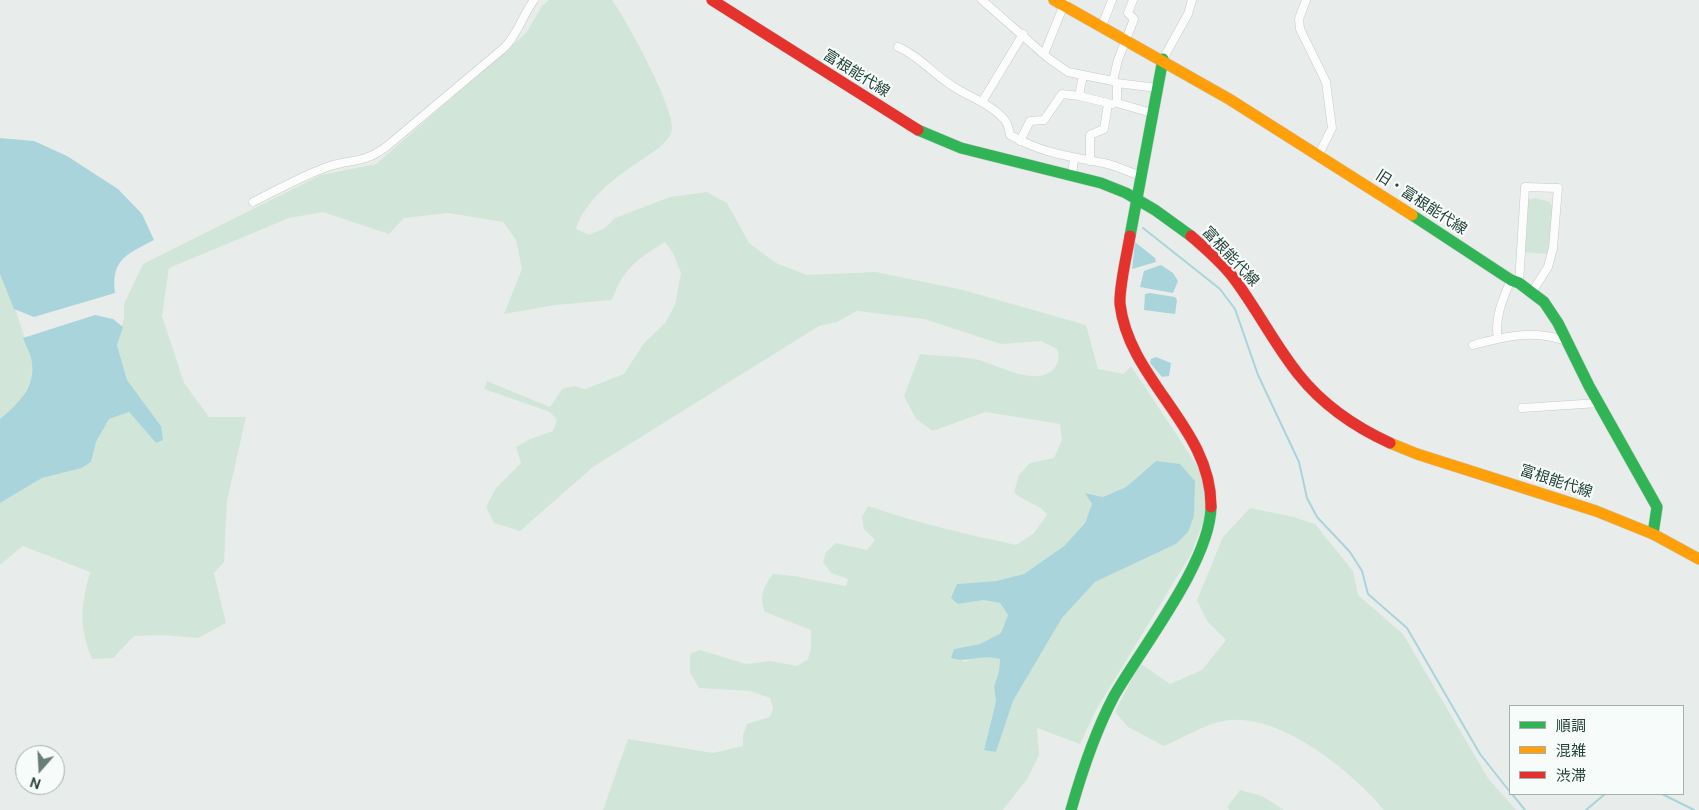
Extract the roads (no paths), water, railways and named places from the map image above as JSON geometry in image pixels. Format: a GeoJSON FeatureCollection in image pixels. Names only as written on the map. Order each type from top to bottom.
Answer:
{"type":"FeatureCollection","features":[{"type":"Feature","properties":{"kind":"street"},"geometry":{"type":"LineString","coordinates":[[253,202],[318,170],[337,164],[358,162],[372,157],[386,148],[505,47],[514,37],[526,11],[534,0]]}},
{"type":"Feature","properties":{"kind":"street","name":"富根能代線"},"geometry":{"type":"LineString","coordinates":[[712,0],[917,129],[961,148],[1101,182],[1136,199],[1184,230],[1211,254],[1247,296],[1298,374],[1316,394],[1351,423],[1379,438],[1417,454],[1596,511],[1653,534],[1699,559]]}},
{"type":"Feature","properties":{"kind":"street"},"geometry":{"type":"LineString","coordinates":[[982,0],[1044,54],[1068,72],[1115,82],[1157,88]]}},
{"type":"Feature","properties":{"kind":"street"},"geometry":{"type":"LineString","coordinates":[[1102,26],[1112,0]]}},
{"type":"Feature","properties":{"kind":"street"},"geometry":{"type":"LineString","coordinates":[[1090,161],[1090,135],[1104,130],[1112,104],[1115,82],[1126,40],[1134,19],[1128,13],[1133,0]]}},
{"type":"Feature","properties":{"kind":"street"},"geometry":{"type":"LineString","coordinates":[[1071,810],[1086,756],[1099,726],[1139,653],[1193,565],[1211,520],[1211,493],[1198,450],[1132,348],[1121,318],[1120,302],[1136,199],[1142,176],[1163,59],[1188,14],[1192,0]]}},
{"type":"Feature","properties":{"kind":"street"},"geometry":{"type":"LineString","coordinates":[[1306,0],[1299,19],[1300,29],[1326,82],[1332,128],[1318,156]]}},
{"type":"Feature","properties":{"kind":"street"},"geometry":{"type":"LineString","coordinates":[[1044,54],[1061,2]]}},
{"type":"Feature","properties":{"kind":"street","name":"旧・富根能代線"},"geometry":{"type":"LineString","coordinates":[[1061,2],[1163,59],[1532,292],[1550,309],[1599,403],[1657,507],[1653,534]]}},
{"type":"Feature","properties":{"kind":"street"},"geometry":{"type":"LineString","coordinates":[[982,102],[1022,34]]}},
{"type":"Feature","properties":{"kind":"street"},"geometry":{"type":"LineString","coordinates":[[898,47],[914,53],[922,64],[952,87],[982,102],[1006,119],[1010,136],[1033,148],[1074,159],[1106,164],[1142,176]]}},
{"type":"Feature","properties":{"kind":"street"},"geometry":{"type":"LineString","coordinates":[[1080,96],[1084,75]]}},
{"type":"Feature","properties":{"kind":"street"},"geometry":{"type":"LineString","coordinates":[[1020,141],[1030,121],[1044,120],[1062,94],[1080,96],[1152,113]]}},
{"type":"Feature","properties":{"kind":"street"},"geometry":{"type":"LineString","coordinates":[[1072,175],[1074,159]]}},
{"type":"Feature","properties":{"kind":"street"},"geometry":{"type":"LineString","coordinates":[[1498,338],[1496,330],[1499,314],[1515,281],[1525,187],[1558,188],[1552,248],[1548,267],[1532,292]]}},
{"type":"Feature","properties":{"kind":"street"},"geometry":{"type":"LineString","coordinates":[[1473,346],[1498,338],[1539,334],[1568,342]]}},
{"type":"Feature","properties":{"kind":"street"},"geometry":{"type":"LineString","coordinates":[[1522,408],[1599,403]]}},
{"type":"Feature","properties":{"kind":"water"},"geometry":{"type":"Polygon","coordinates":[[[0,138],[34,141],[67,156],[118,189],[142,214],[154,240],[136,249],[118,265],[114,282],[115,293],[34,317],[14,309],[0,274],[0,138]]]}},
{"type":"Feature","properties":{"kind":"water"},"geometry":{"type":"Polygon","coordinates":[[[1135,242],[1155,258],[1156,262],[1132,269],[1135,242]]]}},
{"type":"Feature","properties":{"kind":"water"},"geometry":{"type":"Polygon","coordinates":[[[1161,265],[1173,273],[1178,281],[1173,293],[1140,287],[1144,271],[1161,265]]]}},
{"type":"Feature","properties":{"kind":"water"},"geometry":{"type":"Polygon","coordinates":[[[1145,294],[1175,297],[1177,300],[1175,314],[1144,310],[1145,294]]]}},
{"type":"Feature","properties":{"kind":"water"},"geometry":{"type":"Polygon","coordinates":[[[95,315],[113,319],[123,327],[117,345],[127,380],[161,426],[163,440],[156,443],[129,412],[109,419],[96,442],[91,462],[82,468],[42,478],[0,503],[0,419],[24,395],[31,381],[31,358],[23,338],[95,315]]]}},
{"type":"Feature","properties":{"kind":"water"},"geometry":{"type":"Polygon","coordinates":[[[1156,357],[1171,363],[1169,376],[1162,377],[1150,363],[1151,359],[1156,357]]]}},
{"type":"Feature","properties":{"kind":"water"},"geometry":{"type":"Polygon","coordinates":[[[1156,461],[1180,464],[1195,481],[1194,516],[1188,532],[1176,544],[1095,582],[1062,618],[1013,701],[996,752],[984,750],[996,701],[994,687],[999,671],[1000,659],[986,657],[958,660],[951,658],[954,649],[980,644],[1001,633],[1008,615],[1000,603],[984,600],[958,604],[951,598],[957,584],[996,581],[1024,574],[1064,546],[1085,523],[1092,504],[1085,493],[1103,497],[1126,487],[1156,461]]]}},
{"type":"Feature","properties":{"kind":"waterway"},"geometry":{"type":"LineString","coordinates":[[1143,228],[1220,289],[1235,309],[1258,375],[1299,462],[1307,498],[1317,517],[1350,552],[1362,571],[1368,594],[1407,628],[1480,754],[1509,791]]}},
{"type":"Feature","properties":{"kind":"waterway"},"geometry":{"type":"LineString","coordinates":[[1513,795],[1525,810]]}},
{"type":"Feature","properties":{"kind":"waterway"},"geometry":{"type":"LineString","coordinates":[[1586,810],[1604,795]]}},
{"type":"Feature","properties":{"kind":"waterway"},"geometry":{"type":"LineString","coordinates":[[1664,795],[1694,810]]}}]}
